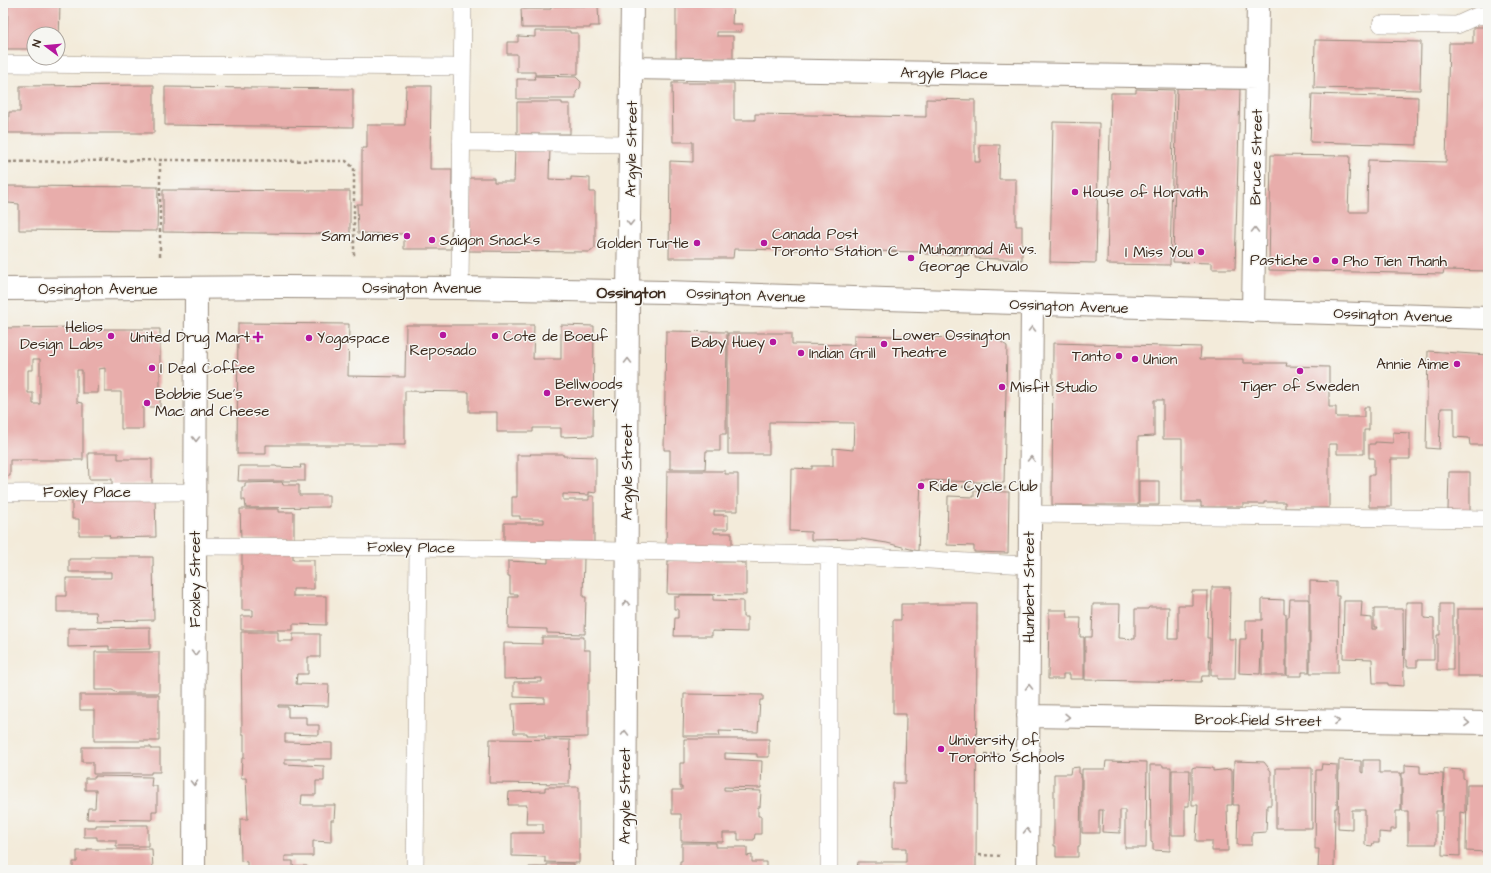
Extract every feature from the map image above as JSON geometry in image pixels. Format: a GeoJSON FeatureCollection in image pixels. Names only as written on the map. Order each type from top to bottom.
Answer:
{"type":"FeatureCollection","features":[{"type":"Feature","properties":{"kind":"street","name":"Argyle Street"},"geometry":{"type":"LineString","coordinates":[[624,870],[628,292],[632,3]]}},
{"type":"Feature","properties":{"kind":"street","name":"Bruce Street"},"geometry":{"type":"LineString","coordinates":[[1253,311],[1258,3]]}},
{"type":"Feature","properties":{"kind":"street","name":"Argyle Place"},"geometry":{"type":"LineString","coordinates":[[631,68],[1257,78]]}},
{"type":"Feature","properties":{"kind":"street","name":"Foxley Street"},"geometry":{"type":"LineString","coordinates":[[194,870],[196,288]]}},
{"type":"Feature","properties":{"kind":"street","name":"Ossington Avenue"},"geometry":{"type":"LineString","coordinates":[[3,289],[460,288],[1488,318]]}},
{"type":"Feature","properties":{"kind":"street","name":"Humbert Street"},"geometry":{"type":"LineString","coordinates":[[1027,870],[1032,304]]}},
{"type":"Feature","properties":{"kind":"street","name":"Brookfield Street"},"geometry":{"type":"LineString","coordinates":[[1028,716],[1488,723]]}},
{"type":"Feature","properties":{"kind":"lane"},"geometry":{"type":"LineString","coordinates":[[460,288],[462,3]]}},
{"type":"Feature","properties":{"kind":"lane"},"geometry":{"type":"LineString","coordinates":[[1381,24],[1457,25],[1477,16],[1488,15]]}},
{"type":"Feature","properties":{"kind":"lane"},"geometry":{"type":"LineString","coordinates":[[3,64],[462,67]]}},
{"type":"Feature","properties":{"kind":"lane"},"geometry":{"type":"LineString","coordinates":[[461,142],[631,150]]}},
{"type":"Feature","properties":{"kind":"lane","name":"Foxley Place"},"geometry":{"type":"LineString","coordinates":[[3,493],[196,492]]}},
{"type":"Feature","properties":{"kind":"lane"},"geometry":{"type":"LineString","coordinates":[[1030,514],[1488,519]]}},
{"type":"Feature","properties":{"kind":"lane","name":"Foxley Place"},"geometry":{"type":"LineString","coordinates":[[195,546],[418,547],[627,551],[829,556],[1030,565]]}},
{"type":"Feature","properties":{"kind":"lane"},"geometry":{"type":"LineString","coordinates":[[415,870],[418,547]]}},
{"type":"Feature","properties":{"kind":"lane"},"geometry":{"type":"LineString","coordinates":[[829,556],[829,870]]}},
{"type":"Feature","properties":{"kind":"path"},"geometry":{"type":"LineString","coordinates":[[160,160],[160,256]]}},
{"type":"Feature","properties":{"kind":"path"},"geometry":{"type":"LineString","coordinates":[[3,162],[160,160],[346,161],[354,168],[354,257]]}},
{"type":"Feature","properties":{"kind":"path"},"geometry":{"type":"LineString","coordinates":[[938,486],[1030,489]]}},
{"type":"Feature","properties":{"kind":"path"},"geometry":{"type":"LineString","coordinates":[[985,754],[1008,755]]}},
{"type":"Feature","properties":{"kind":"path"},"geometry":{"type":"LineString","coordinates":[[979,855],[1008,856]]}},
{"type":"Feature","properties":{"kind":"building"},"geometry":{"type":"Polygon","coordinates":[[[8,3],[60,3],[59,26],[26,26],[26,49],[7,49],[8,3]]]}},
{"type":"Feature","properties":{"kind":"building"},"geometry":{"type":"Polygon","coordinates":[[[676,3],[733,3],[732,24],[742,24],[741,32],[717,32],[717,36],[733,36],[733,59],[676,58],[676,3]]]}},
{"type":"Feature","properties":{"kind":"building"},"geometry":{"type":"Polygon","coordinates":[[[551,6],[598,6],[599,26],[590,26],[590,28],[522,28],[521,9],[551,9],[551,6]]]}},
{"type":"Feature","properties":{"kind":"building"},"geometry":{"type":"Polygon","coordinates":[[[1473,27],[1488,27],[1488,271],[1444,270],[1443,274],[1269,270],[1271,155],[1350,156],[1348,212],[1367,212],[1368,160],[1446,162],[1449,43],[1473,43],[1473,27]]]}},
{"type":"Feature","properties":{"kind":"building"},"geometry":{"type":"Polygon","coordinates":[[[535,31],[570,31],[570,33],[578,33],[578,74],[535,75],[535,72],[517,72],[517,54],[507,54],[507,42],[518,42],[518,36],[535,37],[535,31]]]}},
{"type":"Feature","properties":{"kind":"building"},"geometry":{"type":"Polygon","coordinates":[[[1315,40],[1421,42],[1420,90],[1314,88],[1315,40]]]}},
{"type":"Feature","properties":{"kind":"building"},"geometry":{"type":"Polygon","coordinates":[[[534,76],[576,77],[581,82],[580,88],[576,92],[576,99],[517,99],[517,79],[535,79],[534,76]]]}},
{"type":"Feature","properties":{"kind":"building"},"geometry":{"type":"Polygon","coordinates":[[[672,83],[734,83],[734,120],[755,120],[755,114],[926,117],[926,99],[975,100],[975,162],[980,162],[980,145],[1000,145],[999,179],[1016,179],[1016,226],[1022,226],[1022,260],[975,258],[976,255],[925,254],[925,252],[734,249],[733,258],[669,258],[670,161],[693,162],[693,142],[673,142],[672,83]]]}},
{"type":"Feature","properties":{"kind":"building"},"geometry":{"type":"Polygon","coordinates":[[[154,85],[154,133],[8,133],[9,112],[20,112],[20,86],[154,85]]]}},
{"type":"Feature","properties":{"kind":"building"},"geometry":{"type":"Polygon","coordinates":[[[406,86],[431,86],[430,169],[452,169],[451,249],[404,249],[404,234],[358,233],[357,204],[362,204],[362,148],[367,148],[367,125],[405,125],[406,86]]]}},
{"type":"Feature","properties":{"kind":"building"},"geometry":{"type":"Polygon","coordinates":[[[165,87],[353,89],[353,127],[165,125],[165,87]]]}},
{"type":"Feature","properties":{"kind":"building"},"geometry":{"type":"Polygon","coordinates":[[[1177,88],[1240,89],[1235,269],[1212,269],[1212,263],[1173,262],[1177,88]]]}},
{"type":"Feature","properties":{"kind":"building"},"geometry":{"type":"Polygon","coordinates":[[[1136,89],[1174,90],[1170,265],[1107,264],[1111,93],[1136,93],[1136,89]]]}},
{"type":"Feature","properties":{"kind":"building"},"geometry":{"type":"Polygon","coordinates":[[[1312,94],[1418,97],[1417,145],[1310,142],[1312,94]]]}},
{"type":"Feature","properties":{"kind":"building"},"geometry":{"type":"Polygon","coordinates":[[[517,102],[562,102],[562,104],[570,104],[570,134],[517,134],[517,102]]]}},
{"type":"Feature","properties":{"kind":"building","name":"House of Horvath"},"geometry":{"type":"Polygon","coordinates":[[[1053,122],[1099,123],[1096,263],[1050,262],[1053,122]]]}},
{"type":"Feature","properties":{"kind":"building"},"geometry":{"type":"Polygon","coordinates":[[[515,146],[550,147],[549,179],[571,180],[571,177],[590,178],[590,192],[595,192],[595,248],[590,252],[468,251],[469,178],[494,178],[494,182],[514,182],[515,146]]]}},
{"type":"Feature","properties":{"kind":"building"},"geometry":{"type":"Polygon","coordinates":[[[8,186],[158,187],[157,231],[19,230],[19,204],[8,203],[8,186]]]}},
{"type":"Feature","properties":{"kind":"building"},"geometry":{"type":"Polygon","coordinates":[[[163,190],[350,191],[350,234],[163,232],[163,190]]]}},
{"type":"Feature","properties":{"kind":"building"},"geometry":{"type":"Polygon","coordinates":[[[238,323],[349,324],[348,376],[405,377],[406,325],[534,325],[533,359],[561,359],[561,325],[594,326],[593,436],[561,437],[561,428],[533,428],[533,432],[497,432],[497,412],[469,412],[469,392],[405,391],[405,445],[266,445],[266,454],[237,454],[238,323]]]}},
{"type":"Feature","properties":{"kind":"building"},"geometry":{"type":"Polygon","coordinates":[[[82,327],[83,329],[160,329],[160,407],[143,407],[143,429],[121,429],[121,392],[105,392],[105,368],[99,369],[98,393],[82,393],[82,370],[77,370],[77,402],[83,403],[83,460],[10,460],[10,476],[3,476],[3,328],[82,327]],[[33,359],[33,370],[28,370],[28,393],[33,393],[33,404],[40,404],[40,359],[33,359]]]}},
{"type":"Feature","properties":{"kind":"building"},"geometry":{"type":"Polygon","coordinates":[[[666,331],[727,332],[726,434],[720,434],[720,451],[706,451],[705,469],[670,469],[670,450],[664,450],[666,331]]]}},
{"type":"Feature","properties":{"kind":"building"},"geometry":{"type":"Polygon","coordinates":[[[728,333],[792,333],[792,344],[854,345],[854,335],[997,339],[1007,346],[1004,483],[921,480],[918,551],[887,543],[861,539],[811,540],[811,532],[790,531],[791,468],[812,469],[812,466],[833,466],[833,448],[853,450],[854,423],[769,422],[769,454],[728,454],[728,333]]]}},
{"type":"Feature","properties":{"kind":"building"},"geometry":{"type":"Polygon","coordinates":[[[1053,343],[1201,347],[1200,359],[1243,359],[1243,363],[1287,363],[1286,366],[1329,367],[1329,407],[1336,407],[1336,417],[1364,417],[1364,407],[1369,407],[1369,430],[1364,430],[1364,454],[1337,454],[1337,444],[1329,444],[1329,508],[1285,508],[1285,502],[1243,504],[1243,507],[1201,507],[1201,502],[1182,502],[1182,439],[1163,439],[1163,400],[1154,400],[1154,436],[1138,437],[1138,505],[1052,505],[1053,343]]]}},
{"type":"Feature","properties":{"kind":"building"},"geometry":{"type":"Polygon","coordinates":[[[1428,351],[1488,355],[1488,445],[1470,445],[1469,438],[1454,437],[1454,408],[1441,408],[1439,449],[1426,448],[1428,351]]]}},
{"type":"Feature","properties":{"kind":"building"},"geometry":{"type":"Polygon","coordinates":[[[1393,432],[1410,433],[1410,459],[1391,459],[1391,507],[1369,507],[1369,475],[1374,475],[1374,458],[1369,458],[1369,444],[1375,444],[1375,442],[1393,443],[1393,432]]]}},
{"type":"Feature","properties":{"kind":"building"},"geometry":{"type":"Polygon","coordinates":[[[88,453],[118,453],[118,459],[152,459],[152,484],[112,485],[112,479],[89,479],[88,453]]]}},
{"type":"Feature","properties":{"kind":"building"},"geometry":{"type":"Polygon","coordinates":[[[530,454],[563,454],[563,456],[596,457],[596,493],[589,492],[589,495],[563,494],[563,500],[589,500],[589,496],[594,496],[594,545],[504,545],[504,523],[544,523],[544,519],[520,519],[520,516],[512,516],[512,497],[517,497],[517,455],[531,455],[530,454]]]}},
{"type":"Feature","properties":{"kind":"building"},"geometry":{"type":"Polygon","coordinates":[[[300,465],[305,465],[305,481],[238,481],[239,466],[301,468],[300,465]]]}},
{"type":"Feature","properties":{"kind":"building"},"geometry":{"type":"Polygon","coordinates":[[[667,471],[725,471],[725,474],[738,474],[738,511],[714,511],[714,515],[728,515],[728,529],[714,529],[714,533],[732,533],[732,548],[666,547],[667,471]]]}},
{"type":"Feature","properties":{"kind":"building"},"geometry":{"type":"Polygon","coordinates":[[[1449,472],[1470,472],[1470,511],[1448,510],[1449,472]]]}},
{"type":"Feature","properties":{"kind":"building"},"geometry":{"type":"Polygon","coordinates":[[[1139,481],[1159,481],[1159,505],[1139,505],[1139,481]]]}},
{"type":"Feature","properties":{"kind":"building"},"geometry":{"type":"Polygon","coordinates":[[[282,482],[283,485],[299,485],[299,495],[329,495],[329,507],[246,508],[245,500],[242,500],[242,487],[245,487],[245,483],[282,482]]]}},
{"type":"Feature","properties":{"kind":"building"},"geometry":{"type":"Polygon","coordinates":[[[974,491],[1009,492],[1008,553],[974,552],[974,546],[947,545],[948,496],[974,497],[974,491]]]}},
{"type":"Feature","properties":{"kind":"building"},"geometry":{"type":"Polygon","coordinates":[[[155,497],[156,537],[110,538],[109,535],[79,535],[79,519],[72,519],[72,499],[155,497]]]}},
{"type":"Feature","properties":{"kind":"building"},"geometry":{"type":"Polygon","coordinates":[[[240,509],[279,509],[279,512],[294,512],[294,540],[241,539],[240,509]]]}},
{"type":"Feature","properties":{"kind":"building"},"geometry":{"type":"Polygon","coordinates":[[[293,553],[293,560],[314,560],[314,589],[293,589],[293,596],[326,596],[326,625],[293,624],[293,630],[241,630],[241,616],[253,616],[253,610],[242,610],[242,554],[293,553]]]}},
{"type":"Feature","properties":{"kind":"building"},"geometry":{"type":"Polygon","coordinates":[[[91,557],[153,557],[154,620],[97,621],[96,612],[57,612],[57,596],[66,596],[66,578],[111,578],[111,572],[69,572],[69,559],[91,559],[91,557]]]}},
{"type":"Feature","properties":{"kind":"building"},"geometry":{"type":"Polygon","coordinates":[[[548,557],[584,558],[583,597],[586,597],[585,634],[547,633],[547,629],[508,628],[509,597],[518,597],[518,594],[510,594],[508,561],[548,563],[548,557]]]}},
{"type":"Feature","properties":{"kind":"building"},"geometry":{"type":"Polygon","coordinates":[[[716,560],[716,562],[746,563],[746,595],[667,594],[668,561],[716,560]]]}},
{"type":"Feature","properties":{"kind":"building"},"geometry":{"type":"Polygon","coordinates":[[[1310,581],[1336,582],[1336,596],[1339,596],[1338,673],[1310,673],[1310,581]]]}},
{"type":"Feature","properties":{"kind":"building"},"geometry":{"type":"Polygon","coordinates":[[[1212,587],[1230,587],[1229,639],[1236,639],[1235,679],[1217,679],[1217,675],[1211,675],[1212,587]]]}},
{"type":"Feature","properties":{"kind":"building"},"geometry":{"type":"Polygon","coordinates":[[[1192,591],[1208,591],[1207,638],[1210,638],[1209,676],[1202,676],[1201,682],[1085,680],[1085,637],[1092,637],[1093,604],[1120,604],[1119,638],[1135,639],[1135,609],[1169,607],[1168,639],[1178,639],[1178,605],[1192,605],[1192,591]]]}},
{"type":"Feature","properties":{"kind":"building"},"geometry":{"type":"Polygon","coordinates":[[[679,595],[713,595],[713,600],[743,601],[743,617],[747,617],[747,632],[712,631],[712,636],[674,636],[675,618],[678,618],[678,609],[674,609],[674,597],[679,597],[679,595]]]}},
{"type":"Feature","properties":{"kind":"building"},"geometry":{"type":"Polygon","coordinates":[[[1262,599],[1284,600],[1284,614],[1286,614],[1286,675],[1262,675],[1262,629],[1260,674],[1239,673],[1240,639],[1246,639],[1246,620],[1262,620],[1262,599]]]}},
{"type":"Feature","properties":{"kind":"building"},"geometry":{"type":"Polygon","coordinates":[[[1290,599],[1309,599],[1309,672],[1302,672],[1302,676],[1287,676],[1287,617],[1289,617],[1290,599]]]}},
{"type":"Feature","properties":{"kind":"building"},"geometry":{"type":"Polygon","coordinates":[[[1344,601],[1362,601],[1361,617],[1372,618],[1372,629],[1377,629],[1378,627],[1374,627],[1374,609],[1403,609],[1404,686],[1388,685],[1388,683],[1373,683],[1372,659],[1343,658],[1344,601]]]}},
{"type":"Feature","properties":{"kind":"building"},"geometry":{"type":"Polygon","coordinates":[[[1406,602],[1424,602],[1424,618],[1434,619],[1434,660],[1417,660],[1417,667],[1407,667],[1407,660],[1405,659],[1406,602]]]}},
{"type":"Feature","properties":{"kind":"building","name":"University of Toronto Schools"},"geometry":{"type":"Polygon","coordinates":[[[901,604],[977,604],[976,870],[857,870],[858,862],[906,862],[906,848],[892,848],[893,783],[905,783],[906,714],[893,714],[893,620],[901,620],[901,604]]]}},
{"type":"Feature","properties":{"kind":"building"},"geometry":{"type":"Polygon","coordinates":[[[1440,604],[1453,604],[1453,670],[1437,670],[1437,635],[1440,635],[1440,604]]]}},
{"type":"Feature","properties":{"kind":"building"},"geometry":{"type":"Polygon","coordinates":[[[1457,609],[1488,609],[1488,676],[1457,676],[1457,609]]]}},
{"type":"Feature","properties":{"kind":"building"},"geometry":{"type":"Polygon","coordinates":[[[1049,610],[1067,610],[1068,618],[1081,618],[1080,637],[1084,637],[1084,679],[1070,679],[1070,674],[1063,674],[1063,679],[1048,679],[1049,610]]]}},
{"type":"Feature","properties":{"kind":"building"},"geometry":{"type":"Polygon","coordinates":[[[150,627],[150,649],[109,650],[109,646],[68,647],[68,628],[150,627]]]}},
{"type":"Feature","properties":{"kind":"building"},"geometry":{"type":"Polygon","coordinates":[[[241,632],[278,632],[278,641],[293,641],[293,634],[320,634],[320,657],[308,657],[308,674],[297,674],[296,684],[329,685],[328,706],[278,705],[278,707],[288,707],[288,717],[306,717],[306,725],[319,725],[319,735],[285,734],[285,742],[332,743],[332,759],[285,759],[285,764],[324,766],[324,781],[316,781],[316,795],[302,795],[301,805],[335,805],[334,820],[331,820],[331,842],[313,841],[313,856],[285,856],[285,861],[293,861],[293,866],[307,866],[307,870],[247,870],[247,862],[241,861],[240,819],[248,819],[246,778],[241,778],[242,758],[244,758],[244,734],[242,734],[241,632]]]}},
{"type":"Feature","properties":{"kind":"building"},"geometry":{"type":"Polygon","coordinates":[[[542,637],[584,637],[584,650],[590,650],[590,682],[588,682],[588,737],[545,738],[545,735],[514,733],[512,704],[545,703],[545,698],[514,697],[514,682],[542,682],[542,678],[504,679],[504,643],[542,644],[542,637]]]}},
{"type":"Feature","properties":{"kind":"building"},"geometry":{"type":"Polygon","coordinates":[[[95,652],[159,652],[159,693],[118,693],[112,690],[95,690],[95,652]]]}},
{"type":"Feature","properties":{"kind":"building"},"geometry":{"type":"Polygon","coordinates":[[[684,694],[763,695],[763,700],[760,700],[758,732],[719,731],[720,736],[683,736],[684,694]]]}},
{"type":"Feature","properties":{"kind":"building"},"geometry":{"type":"Polygon","coordinates":[[[80,695],[159,695],[159,741],[94,741],[94,710],[80,710],[80,695]]]}},
{"type":"Feature","properties":{"kind":"building"},"geometry":{"type":"Polygon","coordinates":[[[490,739],[570,740],[569,784],[489,783],[490,739]]]}},
{"type":"Feature","properties":{"kind":"building"},"geometry":{"type":"Polygon","coordinates":[[[684,739],[769,739],[769,757],[757,757],[757,754],[725,753],[725,759],[762,761],[761,788],[724,787],[724,790],[761,791],[758,816],[761,816],[761,834],[755,834],[754,840],[738,840],[738,833],[723,833],[723,842],[681,841],[681,814],[672,814],[672,790],[682,790],[682,787],[680,787],[680,763],[684,763],[684,739]]]}},
{"type":"Feature","properties":{"kind":"building"},"geometry":{"type":"Polygon","coordinates":[[[82,747],[151,747],[151,749],[160,749],[160,772],[151,772],[151,774],[93,774],[93,762],[82,762],[82,747]]]}},
{"type":"Feature","properties":{"kind":"building"},"geometry":{"type":"Polygon","coordinates":[[[1339,760],[1361,761],[1361,772],[1363,773],[1363,760],[1379,760],[1379,773],[1401,773],[1401,811],[1396,811],[1396,829],[1391,829],[1391,833],[1379,832],[1379,843],[1373,843],[1372,846],[1365,845],[1365,810],[1352,810],[1352,829],[1338,828],[1339,760]]]}},
{"type":"Feature","properties":{"kind":"building"},"geometry":{"type":"Polygon","coordinates":[[[1106,761],[1147,762],[1146,848],[1125,848],[1125,810],[1120,810],[1120,833],[1102,832],[1103,810],[1099,810],[1099,833],[1082,833],[1082,769],[1105,769],[1106,761]]]}},
{"type":"Feature","properties":{"kind":"building"},"geometry":{"type":"Polygon","coordinates":[[[1234,761],[1264,762],[1271,771],[1271,805],[1267,805],[1266,832],[1252,833],[1252,845],[1237,845],[1238,805],[1233,805],[1234,761]]]}},
{"type":"Feature","properties":{"kind":"building"},"geometry":{"type":"Polygon","coordinates":[[[1322,764],[1337,765],[1337,808],[1335,808],[1334,868],[1318,868],[1319,849],[1315,849],[1316,770],[1321,770],[1322,764]]]}},
{"type":"Feature","properties":{"kind":"building"},"geometry":{"type":"Polygon","coordinates":[[[1150,765],[1163,765],[1163,767],[1171,767],[1170,851],[1153,850],[1153,843],[1151,842],[1150,765]]]}},
{"type":"Feature","properties":{"kind":"building"},"geometry":{"type":"Polygon","coordinates":[[[1405,765],[1420,766],[1420,773],[1443,774],[1442,811],[1436,811],[1436,844],[1408,844],[1408,811],[1402,811],[1402,773],[1405,773],[1405,765]]]}},
{"type":"Feature","properties":{"kind":"building"},"geometry":{"type":"Polygon","coordinates":[[[1079,767],[1079,774],[1081,774],[1080,846],[1078,846],[1078,857],[1056,857],[1056,846],[1054,846],[1054,774],[1070,774],[1071,768],[1079,767]]]}},
{"type":"Feature","properties":{"kind":"building"},"geometry":{"type":"Polygon","coordinates":[[[1192,768],[1213,768],[1213,771],[1230,769],[1230,771],[1232,771],[1232,805],[1227,805],[1228,851],[1212,851],[1212,841],[1196,841],[1198,805],[1192,805],[1192,768]]]}},
{"type":"Feature","properties":{"kind":"building"},"geometry":{"type":"Polygon","coordinates":[[[1276,768],[1312,768],[1312,828],[1276,828],[1276,768]]]}},
{"type":"Feature","properties":{"kind":"building"},"geometry":{"type":"Polygon","coordinates":[[[1444,769],[1463,770],[1463,778],[1465,779],[1465,813],[1460,812],[1460,856],[1442,855],[1444,769]]]}},
{"type":"Feature","properties":{"kind":"building"},"geometry":{"type":"Polygon","coordinates":[[[1172,770],[1190,770],[1189,806],[1185,806],[1185,835],[1172,835],[1172,770]]]}},
{"type":"Feature","properties":{"kind":"building"},"geometry":{"type":"Polygon","coordinates":[[[95,776],[152,777],[151,786],[157,786],[157,811],[152,811],[152,820],[87,819],[88,808],[95,808],[96,790],[85,790],[85,778],[95,778],[95,776]]]}},
{"type":"Feature","properties":{"kind":"building"},"geometry":{"type":"Polygon","coordinates":[[[1467,785],[1488,785],[1488,852],[1466,851],[1467,785]]]}},
{"type":"Feature","properties":{"kind":"building"},"geometry":{"type":"Polygon","coordinates":[[[545,787],[579,787],[579,863],[545,862],[545,857],[512,856],[512,833],[543,833],[543,824],[526,824],[527,805],[508,805],[509,792],[545,791],[545,787]]]}},
{"type":"Feature","properties":{"kind":"building"},"geometry":{"type":"Polygon","coordinates":[[[96,825],[148,825],[148,846],[116,846],[116,840],[97,840],[97,837],[84,837],[84,827],[96,827],[96,825]]]}},
{"type":"Feature","properties":{"kind":"building"},"geometry":{"type":"Polygon","coordinates":[[[682,843],[716,843],[716,847],[747,847],[747,856],[752,855],[752,862],[766,862],[766,870],[680,870],[680,861],[682,861],[682,843]]]}},
{"type":"Feature","properties":{"kind":"building"},"geometry":{"type":"Polygon","coordinates":[[[87,849],[152,849],[153,870],[73,870],[73,862],[77,862],[77,851],[87,851],[87,849]]]}},
{"type":"Feature","properties":{"kind":"building"},"geometry":{"type":"Polygon","coordinates":[[[547,864],[574,864],[574,870],[529,870],[529,867],[547,867],[547,864]]]}},
{"type":"Feature","properties":{"kind":"place","name":"House of Horvath"},"geometry":{"type":"Point","coordinates":[1075,192]}},
{"type":"Feature","properties":{"kind":"place","name":"Sam James"},"geometry":{"type":"Point","coordinates":[407,236]}},
{"type":"Feature","properties":{"kind":"place","name":"Saigon Snacks"},"geometry":{"type":"Point","coordinates":[432,240]}},
{"type":"Feature","properties":{"kind":"place","name":"Golden Turtle"},"geometry":{"type":"Point","coordinates":[697,243]}},
{"type":"Feature","properties":{"kind":"place","name":"Canada Post Toronto Station C"},"geometry":{"type":"Point","coordinates":[764,243]}},
{"type":"Feature","properties":{"kind":"place","name":"I Miss You"},"geometry":{"type":"Point","coordinates":[1201,252]}},
{"type":"Feature","properties":{"kind":"place","name":"Muhammad Ali vs. George Chuvalo"},"geometry":{"type":"Point","coordinates":[911,258]}},
{"type":"Feature","properties":{"kind":"place","name":"Pastiche"},"geometry":{"type":"Point","coordinates":[1316,260]}},
{"type":"Feature","properties":{"kind":"place","name":"Pho Tien Thanh"},"geometry":{"type":"Point","coordinates":[1335,261]}},
{"type":"Feature","properties":{"kind":"place","name":"Reposado"},"geometry":{"type":"Point","coordinates":[443,335]}},
{"type":"Feature","properties":{"kind":"place","name":"Helios Design Labs"},"geometry":{"type":"Point","coordinates":[111,336]}},
{"type":"Feature","properties":{"kind":"place","name":"Cote de Boeuf"},"geometry":{"type":"Point","coordinates":[495,336]}},
{"type":"Feature","properties":{"kind":"place","name":"United Drug Mart"},"geometry":{"type":"Point","coordinates":[258,337]}},
{"type":"Feature","properties":{"kind":"place","name":"Yogaspace"},"geometry":{"type":"Point","coordinates":[309,338]}},
{"type":"Feature","properties":{"kind":"place","name":"Baby Huey"},"geometry":{"type":"Point","coordinates":[773,342]}},
{"type":"Feature","properties":{"kind":"place","name":"Lower Ossington Theatre"},"geometry":{"type":"Point","coordinates":[884,344]}},
{"type":"Feature","properties":{"kind":"place","name":"Indian Grill"},"geometry":{"type":"Point","coordinates":[801,353]}},
{"type":"Feature","properties":{"kind":"place","name":"Tanto"},"geometry":{"type":"Point","coordinates":[1119,356]}},
{"type":"Feature","properties":{"kind":"place","name":"Union"},"geometry":{"type":"Point","coordinates":[1135,359]}},
{"type":"Feature","properties":{"kind":"place","name":"Annie Aime"},"geometry":{"type":"Point","coordinates":[1457,364]}},
{"type":"Feature","properties":{"kind":"place","name":"I Deal Coffee"},"geometry":{"type":"Point","coordinates":[152,368]}},
{"type":"Feature","properties":{"kind":"place","name":"Tiger of Sweden"},"geometry":{"type":"Point","coordinates":[1300,371]}},
{"type":"Feature","properties":{"kind":"place","name":"Misfit Studio"},"geometry":{"type":"Point","coordinates":[1002,387]}},
{"type":"Feature","properties":{"kind":"place","name":"Bellwoods Brewery"},"geometry":{"type":"Point","coordinates":[547,393]}},
{"type":"Feature","properties":{"kind":"place","name":"Bobbie Sue's Mac and Cheese"},"geometry":{"type":"Point","coordinates":[147,403]}},
{"type":"Feature","properties":{"kind":"place","name":"Ride Cycle Club"},"geometry":{"type":"Point","coordinates":[921,486]}},
{"type":"Feature","properties":{"kind":"place","name":"University of Toronto Schools"},"geometry":{"type":"Point","coordinates":[941,749]}},
{"type":"Feature","properties":{"kind":"district","name":"Ossington"},"geometry":{"type":"Point","coordinates":[631,292]}}]}
